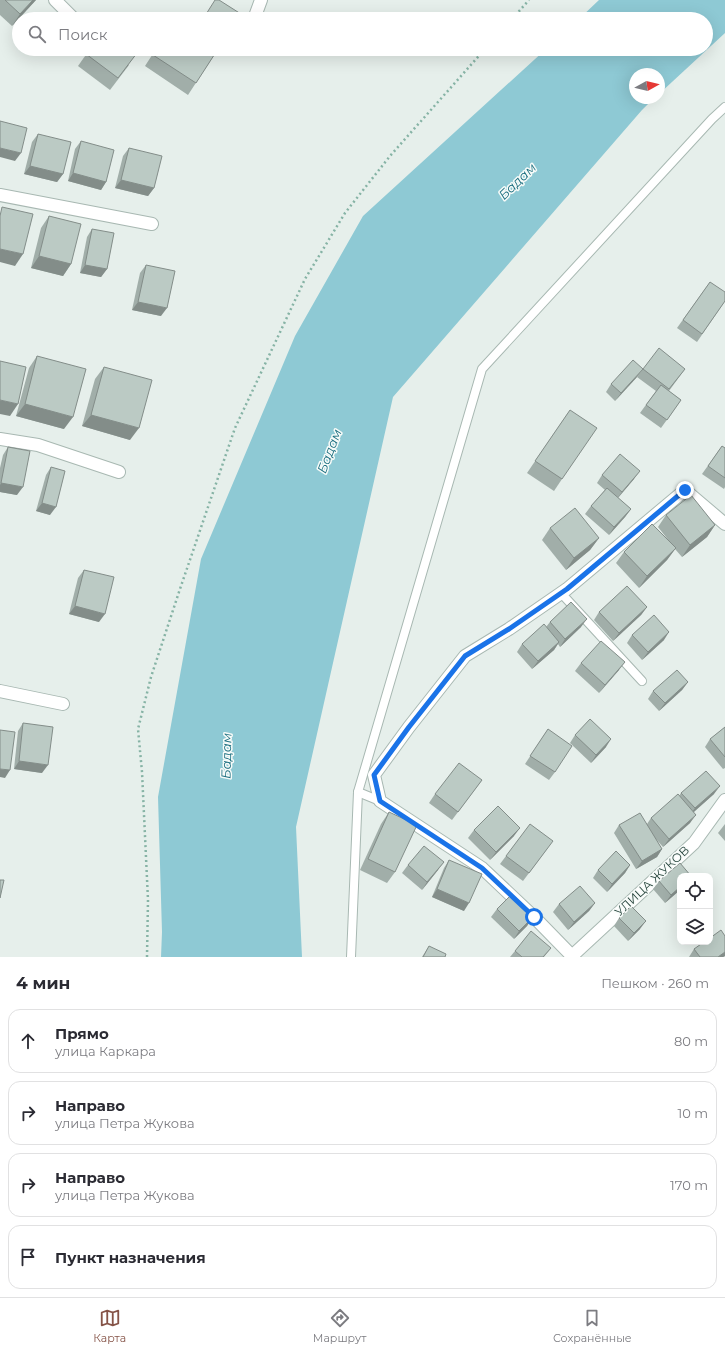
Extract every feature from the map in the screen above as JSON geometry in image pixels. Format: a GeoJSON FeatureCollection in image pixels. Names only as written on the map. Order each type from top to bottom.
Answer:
{"type":"FeatureCollection","features":[{"type":"Feature","properties":{"kind":"street"},"geometry":{"type":"LineString","coordinates":[[55,0],[67,12]]}},
{"type":"Feature","properties":{"kind":"street"},"geometry":{"type":"LineString","coordinates":[[256,12],[260,0]]}},
{"type":"Feature","properties":{"kind":"street"},"geometry":{"type":"LineString","coordinates":[[0,194],[152,224]]}},
{"type":"Feature","properties":{"kind":"street"},"geometry":{"type":"LineString","coordinates":[[0,439],[38,445],[118,472]]}},
{"type":"Feature","properties":{"kind":"street"},"geometry":{"type":"LineString","coordinates":[[572,956],[534,917],[482,868],[380,801],[374,775],[409,727],[465,656],[509,629],[561,593],[685,490],[725,524]]}},
{"type":"Feature","properties":{"kind":"street"},"geometry":{"type":"LineString","coordinates":[[0,691],[63,704]]}},
{"type":"Feature","properties":{"kind":"street","name":"УЛИЦА ЖУКОВ"},"geometry":{"type":"LineString","coordinates":[[572,956],[694,843],[725,800]]}},
{"type":"Feature","properties":{"kind":"lane"},"geometry":{"type":"LineString","coordinates":[[350,957],[358,792],[482,370],[712,119],[725,107]]}},
{"type":"Feature","properties":{"kind":"lane"},"geometry":{"type":"LineString","coordinates":[[561,593],[642,681]]}},
{"type":"Feature","properties":{"kind":"lane"},"geometry":{"type":"LineString","coordinates":[[358,792],[380,801]]}},
{"type":"Feature","properties":{"kind":"path"},"geometry":{"type":"LineString","coordinates":[[518,12],[529,0]]}},
{"type":"Feature","properties":{"kind":"path"},"geometry":{"type":"LineString","coordinates":[[147,957],[148,892],[142,772],[138,729],[151,677],[235,428],[305,279],[345,214],[390,156],[479,56]]}},
{"type":"Feature","properties":{"kind":"water"},"geometry":{"type":"Polygon","coordinates":[[[599,0],[725,0],[725,33],[713,44],[713,12],[586,12],[599,0]]]}},
{"type":"Feature","properties":{"kind":"water","name":"Бадам"},"geometry":{"type":"Polygon","coordinates":[[[538,56],[700,56],[665,88],[665,68],[629,68],[629,104],[648,104],[393,397],[296,827],[302,957],[161,957],[162,932],[158,797],[201,559],[295,336],[363,216],[538,56]]]}},
{"type":"Feature","properties":{"kind":"building"},"geometry":{"type":"Polygon","coordinates":[[[5,0],[33,0],[22,12],[18,12],[5,0]]]}},
{"type":"Feature","properties":{"kind":"building"},"geometry":{"type":"Polygon","coordinates":[[[215,0],[219,0],[238,12],[207,12],[215,0]]]}},
{"type":"Feature","properties":{"kind":"building"},"geometry":{"type":"Polygon","coordinates":[[[89,56],[135,56],[118,78],[89,56]]]}},
{"type":"Feature","properties":{"kind":"building"},"geometry":{"type":"Polygon","coordinates":[[[155,56],[213,56],[196,83],[155,56]]]}},
{"type":"Feature","properties":{"kind":"building"},"geometry":{"type":"Polygon","coordinates":[[[0,121],[27,128],[21,153],[0,148],[0,121]]]}},
{"type":"Feature","properties":{"kind":"building"},"geometry":{"type":"Polygon","coordinates":[[[38,134],[71,142],[63,174],[30,166],[38,134]]]}},
{"type":"Feature","properties":{"kind":"building"},"geometry":{"type":"Polygon","coordinates":[[[81,141],[114,150],[106,182],[73,173],[81,141]]]}},
{"type":"Feature","properties":{"kind":"building"},"geometry":{"type":"Polygon","coordinates":[[[129,148],[162,156],[154,188],[121,180],[129,148]]]}},
{"type":"Feature","properties":{"kind":"building"},"geometry":{"type":"Polygon","coordinates":[[[2,207],[33,214],[23,254],[0,249],[0,216],[2,207]]]}},
{"type":"Feature","properties":{"kind":"building"},"geometry":{"type":"Polygon","coordinates":[[[49,216],[81,224],[71,264],[39,256],[49,216]]]}},
{"type":"Feature","properties":{"kind":"building"},"geometry":{"type":"Polygon","coordinates":[[[92,229],[114,233],[107,269],[85,265],[92,229]]]}},
{"type":"Feature","properties":{"kind":"building"},"geometry":{"type":"Polygon","coordinates":[[[146,265],[175,271],[167,308],[138,302],[146,265]]]}},
{"type":"Feature","properties":{"kind":"building"},"geometry":{"type":"Polygon","coordinates":[[[710,282],[725,292],[725,301],[702,334],[683,320],[710,282]]]}},
{"type":"Feature","properties":{"kind":"building"},"geometry":{"type":"Polygon","coordinates":[[[659,348],[685,369],[669,389],[643,369],[659,348]]]}},
{"type":"Feature","properties":{"kind":"building"},"geometry":{"type":"Polygon","coordinates":[[[37,356],[86,369],[73,417],[25,404],[37,356]]]}},
{"type":"Feature","properties":{"kind":"building"},"geometry":{"type":"Polygon","coordinates":[[[633,360],[643,369],[621,393],[611,384],[633,360]]]}},
{"type":"Feature","properties":{"kind":"building"},"geometry":{"type":"Polygon","coordinates":[[[0,361],[26,367],[18,404],[0,400],[0,361]]]}},
{"type":"Feature","properties":{"kind":"building"},"geometry":{"type":"Polygon","coordinates":[[[104,367],[152,380],[139,428],[91,415],[104,367]]]}},
{"type":"Feature","properties":{"kind":"building"},"geometry":{"type":"Polygon","coordinates":[[[661,385],[681,400],[667,420],[646,405],[661,385]]]}},
{"type":"Feature","properties":{"kind":"building"},"geometry":{"type":"Polygon","coordinates":[[[570,410],[597,428],[562,479],[535,461],[570,410]]]}},
{"type":"Feature","properties":{"kind":"building"},"geometry":{"type":"Polygon","coordinates":[[[722,446],[725,448],[725,478],[708,466],[722,446]]]}},
{"type":"Feature","properties":{"kind":"building"},"geometry":{"type":"Polygon","coordinates":[[[8,447],[30,451],[23,487],[1,483],[8,447]]]}},
{"type":"Feature","properties":{"kind":"building"},"geometry":{"type":"Polygon","coordinates":[[[620,454],[640,471],[622,492],[602,475],[620,454]]]}},
{"type":"Feature","properties":{"kind":"building"},"geometry":{"type":"Polygon","coordinates":[[[51,467],[65,471],[56,507],[42,503],[51,467]]]}},
{"type":"Feature","properties":{"kind":"building"},"geometry":{"type":"Polygon","coordinates":[[[607,488],[631,509],[614,527],[591,506],[607,488]]]}},
{"type":"Feature","properties":{"kind":"building"},"geometry":{"type":"Polygon","coordinates":[[[691,495],[715,525],[690,545],[666,515],[691,495]]]}},
{"type":"Feature","properties":{"kind":"building"},"geometry":{"type":"Polygon","coordinates":[[[575,508],[599,538],[574,558],[550,528],[575,508]]]}},
{"type":"Feature","properties":{"kind":"building"},"geometry":{"type":"Polygon","coordinates":[[[652,524],[676,548],[647,576],[624,552],[652,524]]]}},
{"type":"Feature","properties":{"kind":"building"},"geometry":{"type":"Polygon","coordinates":[[[84,570],[114,577],[105,614],[75,606],[84,570]]]}},
{"type":"Feature","properties":{"kind":"building"},"geometry":{"type":"Polygon","coordinates":[[[627,586],[647,607],[619,633],[599,612],[627,586]]]}},
{"type":"Feature","properties":{"kind":"building"},"geometry":{"type":"Polygon","coordinates":[[[571,602],[587,619],[565,639],[550,622],[571,602]]]}},
{"type":"Feature","properties":{"kind":"building"},"geometry":{"type":"Polygon","coordinates":[[[654,615],[669,632],[648,652],[632,635],[654,615]]]}},
{"type":"Feature","properties":{"kind":"building"},"geometry":{"type":"Polygon","coordinates":[[[544,624],[559,642],[538,661],[522,644],[544,624]]]}},
{"type":"Feature","properties":{"kind":"building"},"geometry":{"type":"Polygon","coordinates":[[[601,641],[625,662],[605,685],[581,663],[601,641]]]}},
{"type":"Feature","properties":{"kind":"building"},"geometry":{"type":"Polygon","coordinates":[[[677,670],[688,682],[665,703],[653,691],[677,670]]]}},
{"type":"Feature","properties":{"kind":"building"},"geometry":{"type":"Polygon","coordinates":[[[590,719],[611,739],[596,755],[575,735],[590,719]]]}},
{"type":"Feature","properties":{"kind":"building"},"geometry":{"type":"Polygon","coordinates":[[[23,723],[53,727],[48,765],[19,761],[23,723]]]}},
{"type":"Feature","properties":{"kind":"building"},"geometry":{"type":"Polygon","coordinates":[[[725,727],[725,757],[710,739],[725,727]]]}},
{"type":"Feature","properties":{"kind":"building"},"geometry":{"type":"Polygon","coordinates":[[[548,729],[572,746],[555,772],[530,756],[548,729]]]}},
{"type":"Feature","properties":{"kind":"building"},"geometry":{"type":"Polygon","coordinates":[[[0,730],[15,732],[10,770],[0,769],[0,730]]]}},
{"type":"Feature","properties":{"kind":"building"},"geometry":{"type":"Polygon","coordinates":[[[459,763],[482,780],[458,812],[435,794],[459,763]]]}},
{"type":"Feature","properties":{"kind":"building"},"geometry":{"type":"Polygon","coordinates":[[[706,771],[720,786],[695,808],[681,793],[706,771]]]}},
{"type":"Feature","properties":{"kind":"building"},"geometry":{"type":"Polygon","coordinates":[[[678,794],[696,815],[669,839],[651,818],[678,794]]]}},
{"type":"Feature","properties":{"kind":"building"},"geometry":{"type":"Polygon","coordinates":[[[498,806],[520,828],[496,852],[474,830],[498,806]]]}},
{"type":"Feature","properties":{"kind":"building"},"geometry":{"type":"Polygon","coordinates":[[[389,812],[417,825],[395,872],[368,859],[389,812]]]}},
{"type":"Feature","properties":{"kind":"building"},"geometry":{"type":"Polygon","coordinates":[[[640,813],[662,849],[642,861],[619,825],[640,813]]]}},
{"type":"Feature","properties":{"kind":"building"},"geometry":{"type":"Polygon","coordinates":[[[530,824],[553,841],[529,873],[506,856],[530,824]]]}},
{"type":"Feature","properties":{"kind":"building"},"geometry":{"type":"Polygon","coordinates":[[[424,846],[444,862],[427,882],[408,865],[424,846]]]}},
{"type":"Feature","properties":{"kind":"building"},"geometry":{"type":"Polygon","coordinates":[[[616,851],[630,865],[612,884],[598,870],[616,851]]]}},
{"type":"Feature","properties":{"kind":"building"},"geometry":{"type":"Polygon","coordinates":[[[449,860],[482,874],[469,903],[437,889],[449,860]]]}},
{"type":"Feature","properties":{"kind":"building"},"geometry":{"type":"Polygon","coordinates":[[[680,863],[688,873],[677,873],[677,890],[671,895],[659,881],[680,863]]]}},
{"type":"Feature","properties":{"kind":"building"},"geometry":{"type":"Polygon","coordinates":[[[0,880],[4,880],[0,898],[0,880]]]}},
{"type":"Feature","properties":{"kind":"building"},"geometry":{"type":"Polygon","coordinates":[[[580,886],[595,903],[574,922],[559,904],[580,886]]]}},
{"type":"Feature","properties":{"kind":"building"},"geometry":{"type":"Polygon","coordinates":[[[510,896],[532,918],[519,931],[497,909],[510,896]]]}},
{"type":"Feature","properties":{"kind":"building"},"geometry":{"type":"Polygon","coordinates":[[[631,906],[646,921],[634,933],[619,918],[631,906]]]}},
{"type":"Feature","properties":{"kind":"building"},"geometry":{"type":"Polygon","coordinates":[[[721,930],[725,936],[725,952],[718,957],[700,957],[694,949],[700,945],[713,945],[713,936],[721,930]]]}},
{"type":"Feature","properties":{"kind":"building"},"geometry":{"type":"Polygon","coordinates":[[[531,931],[551,948],[543,957],[522,957],[515,951],[531,931]]]}},
{"type":"Feature","properties":{"kind":"building"},"geometry":{"type":"Polygon","coordinates":[[[429,946],[446,954],[445,957],[423,957],[429,946]]]}},
{"type":"Feature","properties":{"kind":"route"},"geometry":{"type":"LineString","coordinates":[[534,917],[482,868],[380,801],[374,775],[409,727],[465,656],[509,629],[567,589],[685,490]]}}]}
